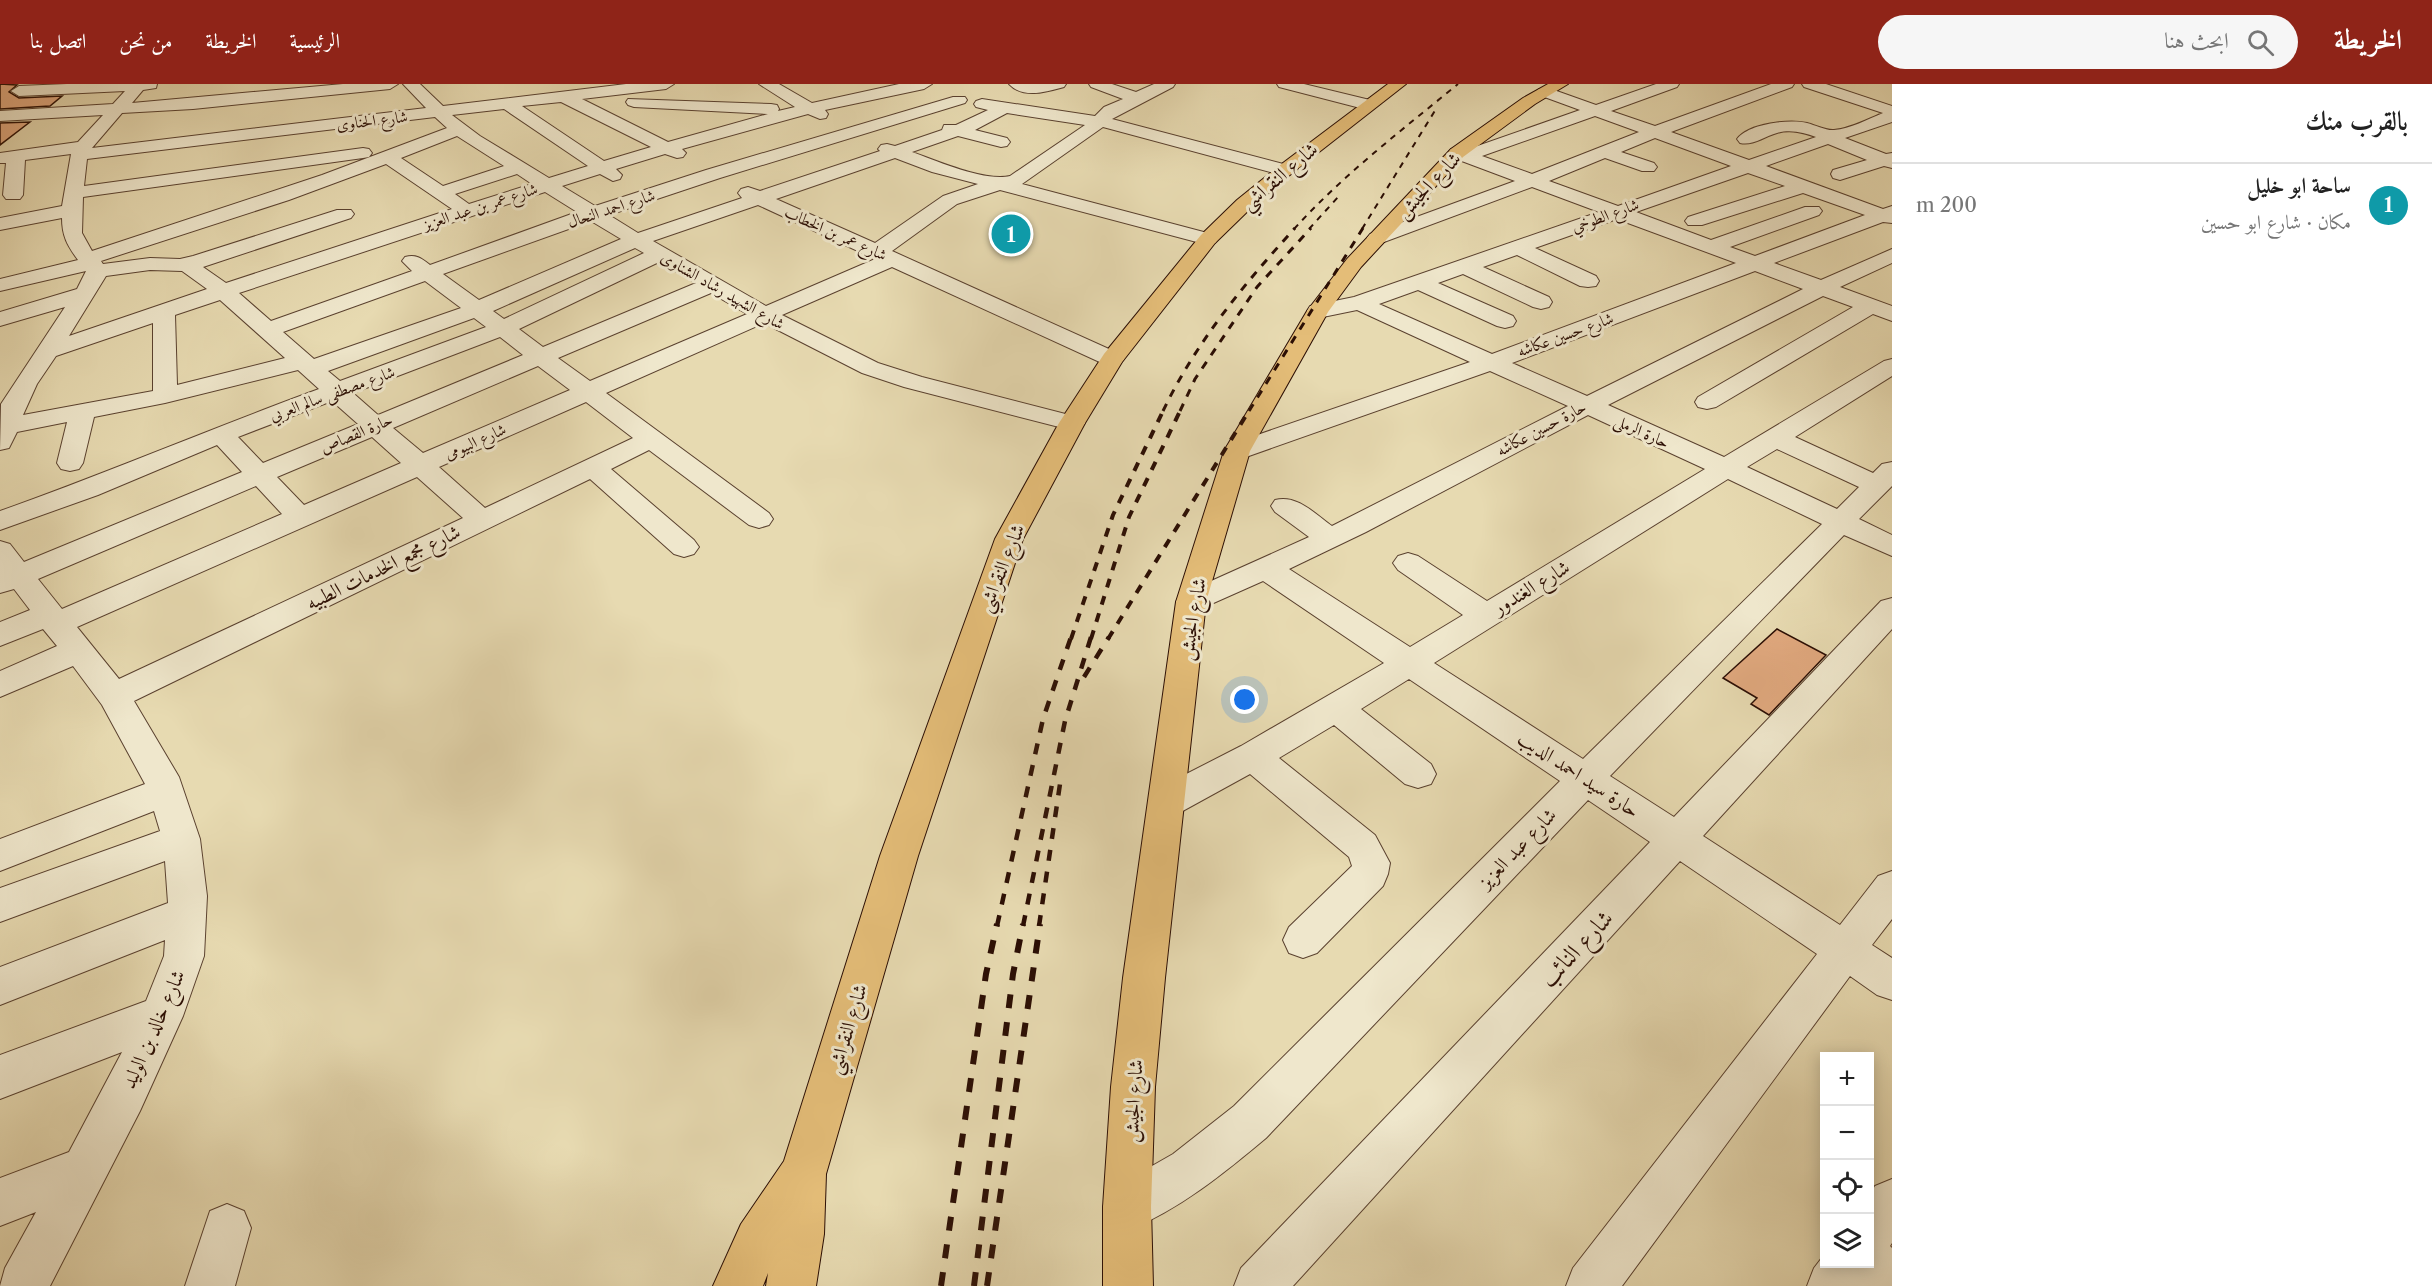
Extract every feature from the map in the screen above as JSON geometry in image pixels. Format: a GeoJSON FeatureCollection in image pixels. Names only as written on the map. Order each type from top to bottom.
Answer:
{"type":"FeatureCollection","features":[{"type":"Feature","properties":{"kind":"main road","name":"شارع النقراشي"},"geometry":{"type":"LineString","coordinates":[[791,1286],[800,1234],[802,1174],[899,856],[972,642],[1010,539],[1072,423],[1112,359],[1208,239],[1285,170],[1398,84]]}},
{"type":"Feature","properties":{"kind":"main road","name":"شارع الجيش"},"geometry":{"type":"LineString","coordinates":[[1128,1286],[1128,1208],[1133,1087],[1144,978],[1191,602],[1237,452],[1318,311],[1354,263],[1377,237],[1462,154],[1552,88]]}},
{"type":"Feature","properties":{"kind":"main road","name":"شارع النقراشي"},"geometry":{"type":"LineString","coordinates":[[738,1286],[752,1250],[775,1209],[802,1174]]}},
{"type":"Feature","properties":{"kind":"street"},"geometry":{"type":"LineString","coordinates":[[0,103],[25,87],[164,84]]}},
{"type":"Feature","properties":{"kind":"street"},"geometry":{"type":"LineString","coordinates":[[0,116],[170,106],[390,84]]}},
{"type":"Feature","properties":{"kind":"street","name":"شارع الشهيد رشاد الشناوى"},"geometry":{"type":"LineString","coordinates":[[411,84],[439,112],[459,140],[481,144],[636,240],[765,315],[870,369],[1072,423]]}},
{"type":"Feature","properties":{"kind":"street"},"geometry":{"type":"LineString","coordinates":[[666,84],[695,105],[738,128],[774,155]]}},
{"type":"Feature","properties":{"kind":"street","name":"شارع الحناوى"},"geometry":{"type":"LineString","coordinates":[[5,157],[146,148],[439,112],[507,96],[533,100],[627,86],[666,84]]}},
{"type":"Feature","properties":{"kind":"street"},"geometry":{"type":"LineString","coordinates":[[767,84],[809,110],[893,152],[938,168],[1208,239]]}},
{"type":"Feature","properties":{"kind":"street"},"geometry":{"type":"LineString","coordinates":[[841,84],[862,97],[906,116],[1001,142]]}},
{"type":"Feature","properties":{"kind":"street"},"geometry":{"type":"LineString","coordinates":[[918,84],[959,100],[1100,122],[1155,134],[1285,170]]}},
{"type":"Feature","properties":{"kind":"street","name":"شارع عمر بن عبد العزيز"},"geometry":{"type":"LineString","coordinates":[[50,350],[378,239],[668,147],[918,84]]}},
{"type":"Feature","properties":{"kind":"street"},"geometry":{"type":"LineString","coordinates":[[1017,84],[1031,89],[1058,88]]}},
{"type":"Feature","properties":{"kind":"street"},"geometry":{"type":"LineString","coordinates":[[1096,84],[1137,98]]}},
{"type":"Feature","properties":{"kind":"street","name":"شارع البيومى"},"geometry":{"type":"LineString","coordinates":[[61,630],[300,517],[765,315],[886,255],[950,200],[969,192],[1000,185],[1029,173],[1100,122],[1110,111],[1167,84]]}},
{"type":"Feature","properties":{"kind":"street"},"geometry":{"type":"LineString","coordinates":[[1285,84],[1368,105]]}},
{"type":"Feature","properties":{"kind":"street"},"geometry":{"type":"LineString","coordinates":[[1462,154],[1599,111],[1671,84]]}},
{"type":"Feature","properties":{"kind":"street"},"geometry":{"type":"LineString","coordinates":[[1377,237],[1489,198],[1655,132],[1786,84]]}},
{"type":"Feature","properties":{"kind":"street"},"geometry":{"type":"LineString","coordinates":[[1810,84],[1892,111]]}},
{"type":"Feature","properties":{"kind":"street"},"geometry":{"type":"LineString","coordinates":[[3,434],[25,384],[50,350],[95,279],[88,260],[72,233],[72,201],[81,151],[139,85]]}},
{"type":"Feature","properties":{"kind":"street"},"geometry":{"type":"LineString","coordinates":[[1552,88],[1599,111],[1889,215]]}},
{"type":"Feature","properties":{"kind":"street"},"geometry":{"type":"LineString","coordinates":[[322,127],[324,92]]}},
{"type":"Feature","properties":{"kind":"street"},"geometry":{"type":"LineString","coordinates":[[571,94],[695,105],[809,110]]}},
{"type":"Feature","properties":{"kind":"street","name":"شارع عمر بن الخطاب"},"geometry":{"type":"LineString","coordinates":[[571,94],[619,123],[668,147],[758,198],[1112,359]]}},
{"type":"Feature","properties":{"kind":"street"},"geometry":{"type":"LineString","coordinates":[[507,96],[601,168],[645,196]]}},
{"type":"Feature","properties":{"kind":"street"},"geometry":{"type":"LineString","coordinates":[[229,138],[241,100]]}},
{"type":"Feature","properties":{"kind":"street","name":"شارع احمد النحال"},"geometry":{"type":"LineString","coordinates":[[268,330],[489,249],[645,196],[959,100]]}},
{"type":"Feature","properties":{"kind":"street"},"geometry":{"type":"LineString","coordinates":[[619,123],[695,105]]}},
{"type":"Feature","properties":{"kind":"street"},"geometry":{"type":"LineString","coordinates":[[146,148],[170,106]]}},
{"type":"Feature","properties":{"kind":"street"},"geometry":{"type":"LineString","coordinates":[[3,434],[82,413],[307,365],[478,309],[528,273],[636,240],[957,131],[1003,108]]}},
{"type":"Feature","properties":{"kind":"street"},"geometry":{"type":"LineString","coordinates":[[13,195],[5,157],[48,114]]}},
{"type":"Feature","properties":{"kind":"street","name":"شارع الطوخي"},"geometry":{"type":"LineString","coordinates":[[1318,311],[1359,303],[1892,116]]}},
{"type":"Feature","properties":{"kind":"street"},"geometry":{"type":"LineString","coordinates":[[1746,139],[1795,124],[1890,160]]}},
{"type":"Feature","properties":{"kind":"street"},"geometry":{"type":"LineString","coordinates":[[301,129],[306,182],[378,239]]}},
{"type":"Feature","properties":{"kind":"street"},"geometry":{"type":"LineString","coordinates":[[0,285],[88,260],[179,202],[303,161],[459,140]]}},
{"type":"Feature","properties":{"kind":"street"},"geometry":{"type":"LineString","coordinates":[[0,224],[72,201],[179,202],[310,186],[369,165],[409,147]]}},
{"type":"Feature","properties":{"kind":"street"},"geometry":{"type":"LineString","coordinates":[[1605,152],[1648,167]]}},
{"type":"Feature","properties":{"kind":"street"},"geometry":{"type":"LineString","coordinates":[[1462,154],[1882,310]]}},
{"type":"Feature","properties":{"kind":"street"},"geometry":{"type":"LineString","coordinates":[[386,156],[467,211]]}},
{"type":"Feature","properties":{"kind":"street"},"geometry":{"type":"LineString","coordinates":[[1840,174],[1890,160]]}},
{"type":"Feature","properties":{"kind":"street"},"geometry":{"type":"LineString","coordinates":[[403,168],[425,161]]}},
{"type":"Feature","properties":{"kind":"street"},"geometry":{"type":"LineString","coordinates":[[441,193],[521,167]]}},
{"type":"Feature","properties":{"kind":"street"},"geometry":{"type":"LineString","coordinates":[[1695,221],[1805,186]]}},
{"type":"Feature","properties":{"kind":"street"},"geometry":{"type":"LineString","coordinates":[[502,199],[548,229]]}},
{"type":"Feature","properties":{"kind":"street"},"geometry":{"type":"LineString","coordinates":[[1711,246],[1812,211]]}},
{"type":"Feature","properties":{"kind":"street"},"geometry":{"type":"LineString","coordinates":[[55,251],[88,260],[186,264],[344,214]]}},
{"type":"Feature","properties":{"kind":"street","name":"شارع حسين عكاشه"},"geometry":{"type":"LineString","coordinates":[[1237,452],[1489,363],[1889,215]]}},
{"type":"Feature","properties":{"kind":"street"},"geometry":{"type":"LineString","coordinates":[[442,219],[528,273]]}},
{"type":"Feature","properties":{"kind":"street"},"geometry":{"type":"LineString","coordinates":[[1517,247],[1588,281]]}},
{"type":"Feature","properties":{"kind":"street"},"geometry":{"type":"LineString","coordinates":[[402,254],[759,519]]}},
{"type":"Feature","properties":{"kind":"street","name":"شارع مصطفى سالم العربي"},"geometry":{"type":"LineString","coordinates":[[0,522],[88,489],[221,434],[503,328],[660,254]]}},
{"type":"Feature","properties":{"kind":"street","name":"حارة حسين عكاشه"},"geometry":{"type":"LineString","coordinates":[[1191,602],[1330,539],[1584,406],[1821,287],[1892,255]]}},
{"type":"Feature","properties":{"kind":"street"},"geometry":{"type":"LineString","coordinates":[[186,264],[223,291],[482,520]]}},
{"type":"Feature","properties":{"kind":"street"},"geometry":{"type":"LineString","coordinates":[[1464,266],[1541,302]]}},
{"type":"Feature","properties":{"kind":"street"},"geometry":{"type":"LineString","coordinates":[[1419,282],[1505,321]]}},
{"type":"Feature","properties":{"kind":"street","name":"حارة القصاص"},"geometry":{"type":"LineString","coordinates":[[7,570],[259,474],[713,284]]}},
{"type":"Feature","properties":{"kind":"street"},"geometry":{"type":"LineString","coordinates":[[0,319],[85,294]]}},
{"type":"Feature","properties":{"kind":"street","name":"حارة الرملى"},"geometry":{"type":"LineString","coordinates":[[1359,303],[1726,468],[1892,546]]}},
{"type":"Feature","properties":{"kind":"street"},"geometry":{"type":"LineString","coordinates":[[1707,402],[1882,310]]}},
{"type":"Feature","properties":{"kind":"street"},"geometry":{"type":"LineString","coordinates":[[164,311],[165,396]]}},
{"type":"Feature","properties":{"kind":"street","name":"شارع الغندور"},"geometry":{"type":"LineString","coordinates":[[1166,802],[1253,756],[1336,708],[1892,366]]}},
{"type":"Feature","properties":{"kind":"street"},"geometry":{"type":"LineString","coordinates":[[0,393],[25,384]]}},
{"type":"Feature","properties":{"kind":"street"},"geometry":{"type":"LineString","coordinates":[[70,463],[82,413]]}},
{"type":"Feature","properties":{"kind":"street"},"geometry":{"type":"LineString","coordinates":[[221,434],[300,517]]}},
{"type":"Feature","properties":{"kind":"street"},"geometry":{"type":"LineString","coordinates":[[1775,438],[1884,477]]}},
{"type":"Feature","properties":{"kind":"street","name":"شارع مجمع الخدمات الطبيه"},"geometry":{"type":"LineString","coordinates":[[114,696],[651,439]]}},
{"type":"Feature","properties":{"kind":"street"},"geometry":{"type":"LineString","coordinates":[[592,467],[684,547]]}},
{"type":"Feature","properties":{"kind":"street","name":"شارع عبد العزيز"},"geometry":{"type":"LineString","coordinates":[[1128,1208],[1190,1171],[1250,1122],[1884,477]]}},
{"type":"Feature","properties":{"kind":"street"},"geometry":{"type":"LineString","coordinates":[[1285,506],[1330,539]]}},
{"type":"Feature","properties":{"kind":"street"},"geometry":{"type":"LineString","coordinates":[[1408,563],[1486,615]]}},
{"type":"Feature","properties":{"kind":"street","name":"حارة سيد احمد الديب"},"geometry":{"type":"LineString","coordinates":[[1265,568],[1410,661],[1892,981]]}},
{"type":"Feature","properties":{"kind":"street","name":"شارع خالد بن الوليد"},"geometry":{"type":"LineString","coordinates":[[7,570],[61,630],[114,696],[167,791],[181,838],[188,896],[184,956],[162,1016],[124,1095],[23,1286]]}},
{"type":"Feature","properties":{"kind":"street","name":"شارع النائب"},"geometry":{"type":"LineString","coordinates":[[1259,1286],[1892,609]]}},
{"type":"Feature","properties":{"kind":"street"},"geometry":{"type":"LineString","coordinates":[[0,635],[61,630]]}},
{"type":"Feature","properties":{"kind":"street"},"geometry":{"type":"LineString","coordinates":[[0,685],[61,630]]}},
{"type":"Feature","properties":{"kind":"street"},"geometry":{"type":"LineString","coordinates":[[1336,708],[1418,774]]}},
{"type":"Feature","properties":{"kind":"street"},"geometry":{"type":"LineString","coordinates":[[1253,756],[1370,855],[1372,865],[1369,874],[1303,940]]}},
{"type":"Feature","properties":{"kind":"street"},"geometry":{"type":"LineString","coordinates":[[0,855],[167,791]]}},
{"type":"Feature","properties":{"kind":"street"},"geometry":{"type":"LineString","coordinates":[[0,905],[181,838]]}},
{"type":"Feature","properties":{"kind":"street"},"geometry":{"type":"LineString","coordinates":[[1591,1286],[1892,888]]}},
{"type":"Feature","properties":{"kind":"street"},"geometry":{"type":"LineString","coordinates":[[0,986],[186,914]]}},
{"type":"Feature","properties":{"kind":"street"},"geometry":{"type":"LineString","coordinates":[[0,1077],[162,1016]]}},
{"type":"Feature","properties":{"kind":"street"},"geometry":{"type":"LineString","coordinates":[[0,1202],[83,1170]]}},
{"type":"Feature","properties":{"kind":"street"},"geometry":{"type":"LineString","coordinates":[[1874,1226],[1892,1203]]}},
{"type":"Feature","properties":{"kind":"street"},"geometry":{"type":"LineString","coordinates":[[210,1286],[227,1228]]}},
{"type":"Feature","properties":{"kind":"street"},"geometry":{"type":"LineString","coordinates":[[1874,1266],[1892,1280]]}},
{"type":"Feature","properties":{"kind":"street"},"geometry":{"type":"LineString","coordinates":[[1832,1286],[1845,1268]]}},
{"type":"Feature","properties":{"kind":"building"},"geometry":{"type":"Polygon","coordinates":[[[0,84],[17,85],[9,92],[19,98],[62,96],[50,106],[0,109],[0,84]]]}},
{"type":"Feature","properties":{"kind":"building"},"geometry":{"type":"Polygon","coordinates":[[[30,122],[0,145],[0,123],[30,122]]]}},
{"type":"Feature","properties":{"kind":"building"},"geometry":{"type":"Polygon","coordinates":[[[1777,629],[1826,655],[1769,715],[1751,704],[1757,698],[1723,678],[1777,629]]]}},
{"type":"Feature","properties":{"kind":"railway"},"geometry":{"type":"LineString","coordinates":[[1294,229],[1353,172],[1458,84]]}},
{"type":"Feature","properties":{"kind":"railway"},"geometry":{"type":"LineString","coordinates":[[1362,229],[1436,109]]}},
{"type":"Feature","properties":{"kind":"railway"},"geometry":{"type":"LineString","coordinates":[[1309,229],[1339,196]]}},
{"type":"Feature","properties":{"kind":"railway"},"geometry":{"type":"LineString","coordinates":[[1164,410],[1206,337],[1258,270],[1295,228]]}},
{"type":"Feature","properties":{"kind":"railway"},"geometry":{"type":"LineString","coordinates":[[1180,411],[1195,379],[1257,287],[1311,228]]}},
{"type":"Feature","properties":{"kind":"railway"},"geometry":{"type":"LineString","coordinates":[[1249,411],[1363,228]]}},
{"type":"Feature","properties":{"kind":"railway"},"geometry":{"type":"LineString","coordinates":[[1091,639],[1129,517],[1181,409]]}},
{"type":"Feature","properties":{"kind":"railway"},"geometry":{"type":"LineString","coordinates":[[1108,639],[1250,409]]}},
{"type":"Feature","properties":{"kind":"railway"},"geometry":{"type":"LineString","coordinates":[[1071,639],[1113,515],[1164,410]]}},
{"type":"Feature","properties":{"kind":"railway"},"geometry":{"type":"LineString","coordinates":[[997,926],[1043,719],[1071,637]]}},
{"type":"Feature","properties":{"kind":"railway"},"geometry":{"type":"LineString","coordinates":[[1023,926],[1065,721],[1091,637]]}},
{"type":"Feature","properties":{"kind":"railway"},"geometry":{"type":"LineString","coordinates":[[1084,677],[1109,637]]}},
{"type":"Feature","properties":{"kind":"railway"},"geometry":{"type":"LineString","coordinates":[[1039,926],[1060,784]]}},
{"type":"Feature","properties":{"kind":"railway"},"geometry":{"type":"LineString","coordinates":[[941,1286],[986,974],[997,924]]}},
{"type":"Feature","properties":{"kind":"railway"},"geometry":{"type":"LineString","coordinates":[[974,1286],[1013,974],[1023,924]]}},
{"type":"Feature","properties":{"kind":"railway"},"geometry":{"type":"LineString","coordinates":[[987,1286],[1040,924]]}},
{"type":"Feature","properties":{"kind":"place","name":"ساحة ابو خليل"},"geometry":{"type":"Point","coordinates":[1011,234]}}]}
